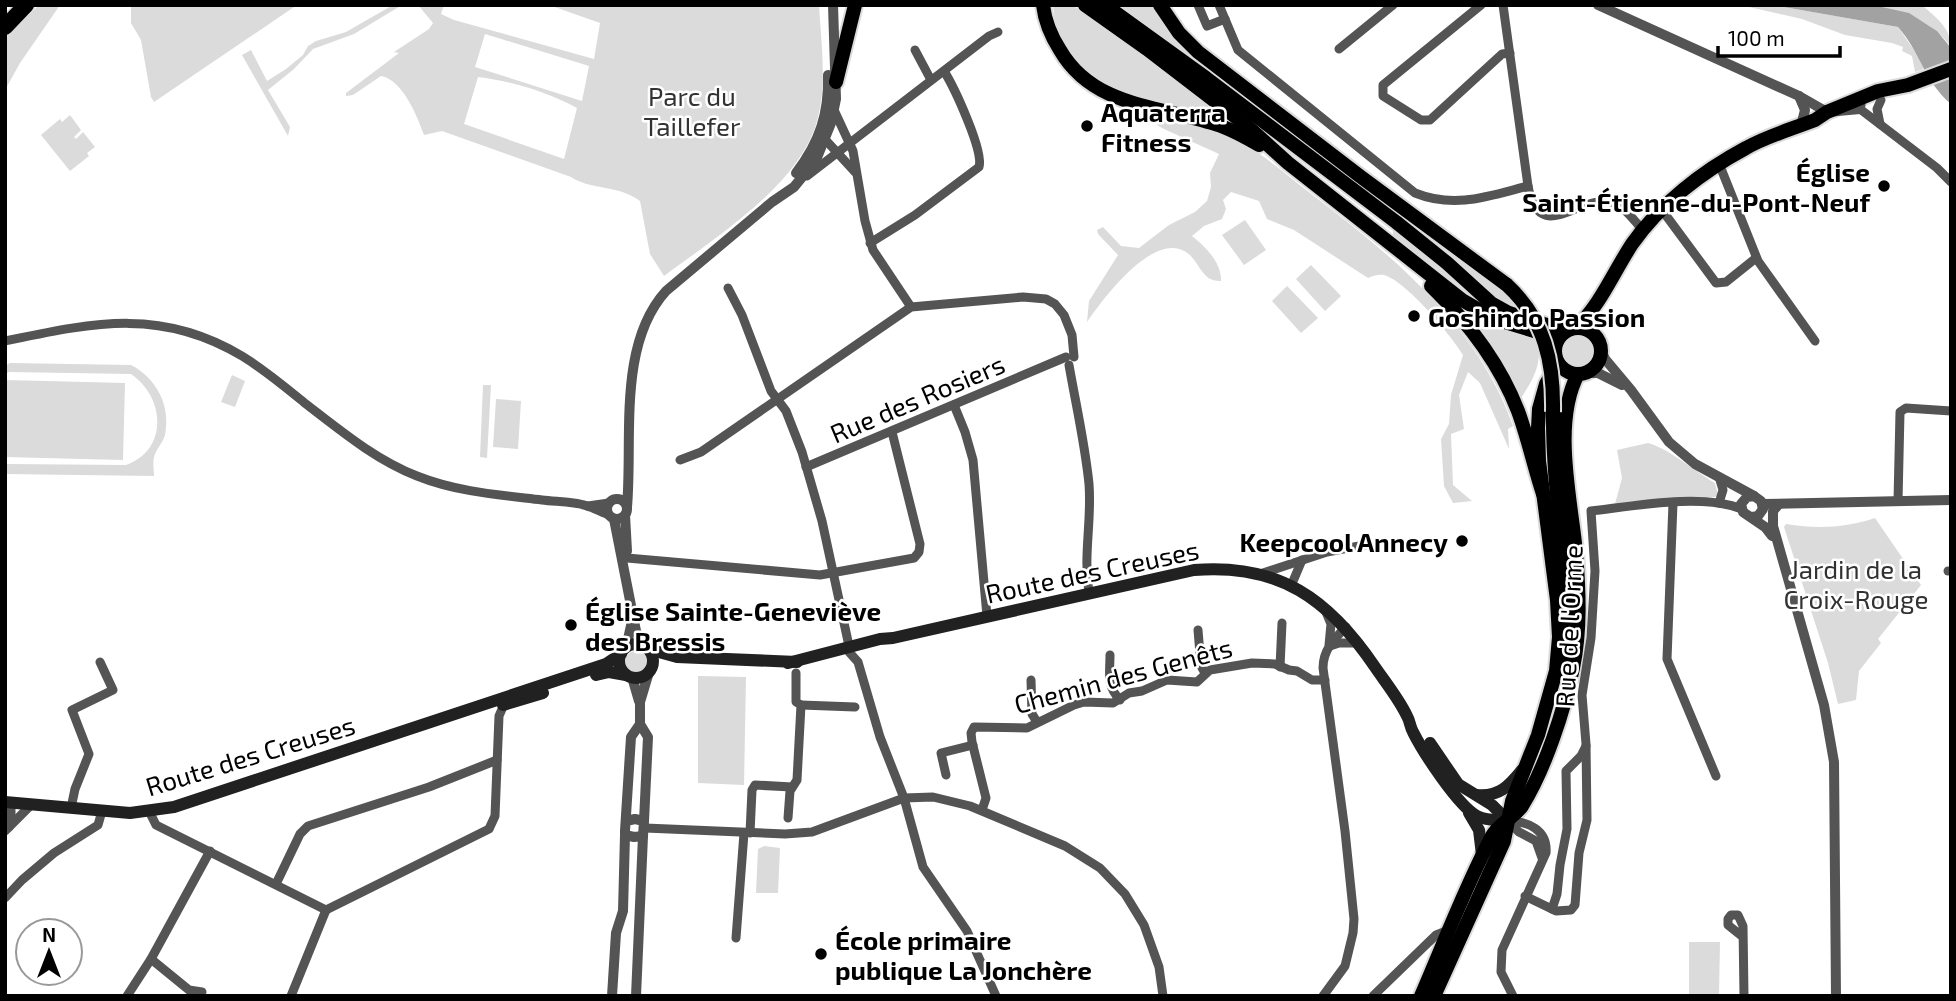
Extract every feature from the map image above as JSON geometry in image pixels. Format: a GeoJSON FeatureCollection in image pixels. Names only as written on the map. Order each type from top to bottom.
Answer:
{"type":"FeatureCollection","features":[{"type":"Feature","properties":{"kind":"highway"},"geometry":{"type":"LineString","coordinates":[[5,27],[26,5]]}},
{"type":"Feature","properties":{"kind":"main road"},"geometry":{"type":"LineString","coordinates":[[836,82],[855,5]]}},
{"type":"Feature","properties":{"kind":"main road"},"geometry":{"type":"LineString","coordinates":[[1043,5],[1047,25],[1070,66],[1103,92],[1147,108],[1223,127],[1288,163]]}},
{"type":"Feature","properties":{"kind":"main road"},"geometry":{"type":"LineString","coordinates":[[1085,5],[1246,125],[1390,246],[1477,310],[1495,319],[1541,333],[1566,333],[1588,331],[1593,334],[1601,348],[1598,363],[1594,368],[1580,374],[1570,373],[1558,363],[1555,349],[1566,333],[1589,315],[1643,230],[1691,184],[1746,148],[1878,91],[1886,94]]}},
{"type":"Feature","properties":{"kind":"main road"},"geometry":{"type":"LineString","coordinates":[[1105,5],[1196,70],[1396,222]]}},
{"type":"Feature","properties":{"kind":"main road"},"geometry":{"type":"LineString","coordinates":[[1160,5],[1179,33],[1491,303],[1509,313],[1566,333]]}},
{"type":"Feature","properties":{"kind":"main road"},"geometry":{"type":"LineString","coordinates":[[1209,60],[1507,285],[1526,305],[1545,340],[1553,372],[1554,483],[1568,598],[1569,681]]}},
{"type":"Feature","properties":{"kind":"main road"},"geometry":{"type":"LineString","coordinates":[[1814,119],[1827,121],[1860,109],[1886,94],[1951,69]]}},
{"type":"Feature","properties":{"kind":"main road"},"geometry":{"type":"LineString","coordinates":[[1390,246],[1454,310],[1495,365],[1519,414],[1543,494]]}},
{"type":"Feature","properties":{"kind":"main road"},"geometry":{"type":"LineString","coordinates":[[1593,334],[1605,293]]}},
{"type":"Feature","properties":{"kind":"main road"},"geometry":{"type":"LineString","coordinates":[[1434,996],[1504,841],[1511,801],[1552,691],[1558,653],[1557,600],[1538,445],[1539,409],[1546,384],[1558,363]]}},
{"type":"Feature","properties":{"kind":"main road"},"geometry":{"type":"LineString","coordinates":[[1421,996],[1494,832],[1521,808],[1537,774],[1559,719],[1569,681],[1576,649],[1578,582],[1566,435],[1569,400],[1580,374]]}},
{"type":"Feature","properties":{"kind":"main road","name":"Route des Creuses"},"geometry":{"type":"LineString","coordinates":[[852,653],[893,638],[1194,570],[1217,568],[1260,574],[1291,586],[1321,603],[1346,627],[1408,717],[1419,727],[1458,783],[1492,805],[1508,821]]}},
{"type":"Feature","properties":{"kind":"main road","name":"Route des Creuses"},"geometry":{"type":"LineString","coordinates":[[646,648],[677,657],[792,668],[883,644],[893,638]]}},
{"type":"Feature","properties":{"kind":"main road"},"geometry":{"type":"LineString","coordinates":[[637,645],[646,648],[652,656],[651,668],[641,677],[629,676],[620,666],[623,651],[637,645]]}},
{"type":"Feature","properties":{"kind":"main road","name":"Route des Creuses"},"geometry":{"type":"LineString","coordinates":[[8,803],[102,811],[149,811],[174,807],[606,664],[623,651]]}},
{"type":"Feature","properties":{"kind":"main road","name":"Route des Creuses"},"geometry":{"type":"LineString","coordinates":[[651,668],[677,657]]}},
{"type":"Feature","properties":{"kind":"main road","name":"Route des Creuses"},"geometry":{"type":"LineString","coordinates":[[461,712],[502,705],[601,673],[616,672],[629,676]]}},
{"type":"Feature","properties":{"kind":"main road","name":"Route des Creuses"},"geometry":{"type":"LineString","coordinates":[[1408,717],[1412,731],[1468,809],[1479,830],[1482,855]]}},
{"type":"Feature","properties":{"kind":"main road"},"geometry":{"type":"LineString","coordinates":[[1474,794],[1502,791],[1527,764]]}},
{"type":"Feature","properties":{"kind":"main road"},"geometry":{"type":"LineString","coordinates":[[1468,809],[1485,819],[1508,821]]}},
{"type":"Feature","properties":{"kind":"street"},"geometry":{"type":"LineString","coordinates":[[772,202],[825,136],[828,99],[827,5]]}},
{"type":"Feature","properties":{"kind":"street"},"geometry":{"type":"LineString","coordinates":[[794,187],[816,160],[834,110],[836,82],[833,5]]}},
{"type":"Feature","properties":{"kind":"street"},"geometry":{"type":"LineString","coordinates":[[1198,5],[1207,26],[1225,19]]}},
{"type":"Feature","properties":{"kind":"street"},"geometry":{"type":"LineString","coordinates":[[1219,5],[1238,50],[1416,193],[1458,202],[1528,186]]}},
{"type":"Feature","properties":{"kind":"street"},"geometry":{"type":"LineString","coordinates":[[1339,50],[1393,5]]}},
{"type":"Feature","properties":{"kind":"street"},"geometry":{"type":"LineString","coordinates":[[1481,5],[1383,85],[1383,96],[1422,120],[1430,120],[1503,54],[1510,53]]}},
{"type":"Feature","properties":{"kind":"street"},"geometry":{"type":"LineString","coordinates":[[1503,5],[1533,206],[1547,215],[1556,216],[1605,201],[1615,203],[1643,230]]}},
{"type":"Feature","properties":{"kind":"street"},"geometry":{"type":"LineString","coordinates":[[1598,5],[1800,96],[1814,119]]}},
{"type":"Feature","properties":{"kind":"street"},"geometry":{"type":"LineString","coordinates":[[628,586],[627,558],[619,514],[628,474],[634,363],[644,323],[657,300],[772,202],[989,36],[998,32]]}},
{"type":"Feature","properties":{"kind":"street"},"geometry":{"type":"LineString","coordinates":[[915,50],[931,80]]}},
{"type":"Feature","properties":{"kind":"street"},"geometry":{"type":"LineString","coordinates":[[870,243],[915,215],[979,167],[979,153],[955,89],[944,71]]}},
{"type":"Feature","properties":{"kind":"street"},"geometry":{"type":"LineString","coordinates":[[1880,124],[1877,109],[1886,94]]}},
{"type":"Feature","properties":{"kind":"street"},"geometry":{"type":"LineString","coordinates":[[1800,96],[1805,110],[1814,119]]}},
{"type":"Feature","properties":{"kind":"street"},"geometry":{"type":"LineString","coordinates":[[1860,109],[1951,183]]}},
{"type":"Feature","properties":{"kind":"street"},"geometry":{"type":"LineString","coordinates":[[834,110],[851,142],[870,243],[911,307]]}},
{"type":"Feature","properties":{"kind":"street"},"geometry":{"type":"LineString","coordinates":[[825,136],[845,131]]}},
{"type":"Feature","properties":{"kind":"street"},"geometry":{"type":"LineString","coordinates":[[825,136],[856,173]]}},
{"type":"Feature","properties":{"kind":"street"},"geometry":{"type":"LineString","coordinates":[[1717,166],[1723,171],[1756,258],[1815,341]]}},
{"type":"Feature","properties":{"kind":"street"},"geometry":{"type":"LineString","coordinates":[[1662,211],[1716,283],[1726,282],[1756,258]]}},
{"type":"Feature","properties":{"kind":"street"},"geometry":{"type":"LineString","coordinates":[[728,288],[742,315],[771,389],[786,411],[806,467],[822,520],[852,653],[904,798],[920,857],[928,876],[967,931],[996,996]]}},
{"type":"Feature","properties":{"kind":"street"},"geometry":{"type":"LineString","coordinates":[[680,460],[701,452],[911,307],[1040,297],[1055,304],[1068,325],[1070,360],[1089,486],[1086,565],[1089,593]]}},
{"type":"Feature","properties":{"kind":"street"},"geometry":{"type":"LineString","coordinates":[[5,341],[119,321],[194,333],[225,346],[256,365],[357,443],[409,473],[473,491],[588,506],[619,514]]}},
{"type":"Feature","properties":{"kind":"street"},"geometry":{"type":"LineString","coordinates":[[1601,348],[1605,359],[1669,442],[1695,464],[1734,489],[1745,515],[1765,527],[1776,541]]}},
{"type":"Feature","properties":{"kind":"street","name":"Rue des Rosiers"},"geometry":{"type":"LineString","coordinates":[[806,467],[1043,368],[1070,360]]}},
{"type":"Feature","properties":{"kind":"street"},"geometry":{"type":"LineString","coordinates":[[1580,374],[1598,373],[1631,390]]}},
{"type":"Feature","properties":{"kind":"street"},"geometry":{"type":"LineString","coordinates":[[954,405],[973,460],[987,616]]}},
{"type":"Feature","properties":{"kind":"street"},"geometry":{"type":"LineString","coordinates":[[1898,501],[1900,412],[1906,408],[1951,411]]}},
{"type":"Feature","properties":{"kind":"street"},"geometry":{"type":"LineString","coordinates":[[627,558],[806,575],[833,573],[909,559],[919,552],[920,544],[892,432]]}},
{"type":"Feature","properties":{"kind":"street"},"geometry":{"type":"LineString","coordinates":[[619,514],[607,509],[628,474]]}},
{"type":"Feature","properties":{"kind":"street"},"geometry":{"type":"LineString","coordinates":[[1718,479],[1754,496],[1773,526]]}},
{"type":"Feature","properties":{"kind":"street"},"geometry":{"type":"LineString","coordinates":[[1718,479],[1723,490],[1719,503]]}},
{"type":"Feature","properties":{"kind":"street"},"geometry":{"type":"LineString","coordinates":[[1742,505],[1747,497],[1754,496]]}},
{"type":"Feature","properties":{"kind":"street"},"geometry":{"type":"LineString","coordinates":[[588,506],[622,500],[619,514],[632,615],[636,631],[646,648]]}},
{"type":"Feature","properties":{"kind":"street"},"geometry":{"type":"LineString","coordinates":[[1763,507],[1779,504],[1951,500]]}},
{"type":"Feature","properties":{"kind":"street"},"geometry":{"type":"LineString","coordinates":[[1716,776],[1667,659],[1673,503],[1742,505]]}},
{"type":"Feature","properties":{"kind":"street","name":"Rue de l'Orme"},"geometry":{"type":"LineString","coordinates":[[1586,744],[1581,756],[1566,771],[1567,829],[1559,865],[1557,894],[1552,909],[1567,912],[1575,905],[1579,853],[1587,820],[1586,744],[1583,688],[1591,638],[1595,571],[1591,511],[1673,503]]}},
{"type":"Feature","properties":{"kind":"street"},"geometry":{"type":"LineString","coordinates":[[1779,504],[1773,511],[1776,541],[1824,705],[1834,762],[1836,996]]}},
{"type":"Feature","properties":{"kind":"street"},"geometry":{"type":"LineString","coordinates":[[1752,517],[1758,516],[1763,507]]}},
{"type":"Feature","properties":{"kind":"street"},"geometry":{"type":"LineString","coordinates":[[1260,574],[1302,560],[1370,544]]}},
{"type":"Feature","properties":{"kind":"street"},"geometry":{"type":"LineString","coordinates":[[1291,586],[1302,560]]}},
{"type":"Feature","properties":{"kind":"street"},"geometry":{"type":"LineString","coordinates":[[1321,603],[1331,624],[1328,647]]}},
{"type":"Feature","properties":{"kind":"street"},"geometry":{"type":"LineString","coordinates":[[623,651],[632,615]]}},
{"type":"Feature","properties":{"kind":"street"},"geometry":{"type":"LineString","coordinates":[[1280,667],[1282,624]]}},
{"type":"Feature","properties":{"kind":"street"},"geometry":{"type":"LineString","coordinates":[[1326,994],[1345,966],[1354,919],[1323,657],[1328,647],[1346,627]]}},
{"type":"Feature","properties":{"kind":"street"},"geometry":{"type":"LineString","coordinates":[[1198,630],[1201,666],[1205,673]]}},
{"type":"Feature","properties":{"kind":"street"},"geometry":{"type":"LineString","coordinates":[[1328,647],[1339,643],[1359,643]]}},
{"type":"Feature","properties":{"kind":"street"},"geometry":{"type":"LineString","coordinates":[[1110,655],[1110,683],[1112,691],[1120,700]]}},
{"type":"Feature","properties":{"kind":"street"},"geometry":{"type":"LineString","coordinates":[[71,808],[75,789],[89,754],[72,710],[113,690],[100,662]]}},
{"type":"Feature","properties":{"kind":"street","name":"Chemin des Genêts"},"geometry":{"type":"LineString","coordinates":[[973,745],[971,733],[974,727],[1027,728],[1074,705],[1084,702],[1113,703],[1129,693],[1142,691],[1167,680],[1197,682],[1203,679],[1205,673],[1217,668],[1252,663],[1297,670],[1312,680],[1325,680]]}},
{"type":"Feature","properties":{"kind":"street"},"geometry":{"type":"LineString","coordinates":[[636,996],[648,737],[640,724],[640,702],[651,668]]}},
{"type":"Feature","properties":{"kind":"street"},"geometry":{"type":"LineString","coordinates":[[792,668],[796,702],[801,705],[855,707]]}},
{"type":"Feature","properties":{"kind":"street"},"geometry":{"type":"LineString","coordinates":[[629,676],[640,702]]}},
{"type":"Feature","properties":{"kind":"street"},"geometry":{"type":"LineString","coordinates":[[1031,680],[1032,714],[1037,722]]}},
{"type":"Feature","properties":{"kind":"street"},"geometry":{"type":"LineString","coordinates":[[291,996],[326,910],[486,832],[492,825],[495,816],[502,705],[507,698],[522,691]]}},
{"type":"Feature","properties":{"kind":"street"},"geometry":{"type":"LineString","coordinates":[[788,818],[790,791],[797,780],[801,705]]}},
{"type":"Feature","properties":{"kind":"street"},"geometry":{"type":"LineString","coordinates":[[612,996],[616,933],[623,911],[631,737],[640,724]]}},
{"type":"Feature","properties":{"kind":"street"},"geometry":{"type":"LineString","coordinates":[[946,775],[941,753],[973,745],[986,797],[982,810]]}},
{"type":"Feature","properties":{"kind":"street"},"geometry":{"type":"LineString","coordinates":[[276,884],[300,834],[308,826],[429,788],[497,760]]}},
{"type":"Feature","properties":{"kind":"street"},"geometry":{"type":"LineString","coordinates":[[736,938],[752,790],[755,785],[792,787]]}},
{"type":"Feature","properties":{"kind":"street"},"geometry":{"type":"LineString","coordinates":[[626,821],[644,828],[747,833],[812,832],[904,798],[949,799],[982,810],[1065,846],[1100,868],[1134,906],[1149,936],[1159,967],[1163,996]]}},
{"type":"Feature","properties":{"kind":"street"},"geometry":{"type":"LineString","coordinates":[[7,829],[11,818],[8,803]]}},
{"type":"Feature","properties":{"kind":"street"},"geometry":{"type":"LineString","coordinates":[[7,829],[31,805]]}},
{"type":"Feature","properties":{"kind":"street"},"geometry":{"type":"LineString","coordinates":[[5,898],[54,853],[98,825],[102,811]]}},
{"type":"Feature","properties":{"kind":"street"},"geometry":{"type":"LineString","coordinates":[[149,811],[156,825],[326,910]]}},
{"type":"Feature","properties":{"kind":"street"},"geometry":{"type":"LineString","coordinates":[[1508,821],[1523,821],[1539,831],[1546,846],[1502,950],[1501,972],[1513,996]]}},
{"type":"Feature","properties":{"kind":"street"},"geometry":{"type":"LineString","coordinates":[[625,835],[634,838],[644,828]]}},
{"type":"Feature","properties":{"kind":"street"},"geometry":{"type":"LineString","coordinates":[[127,996],[210,851]]}},
{"type":"Feature","properties":{"kind":"street"},"geometry":{"type":"LineString","coordinates":[[1525,896],[1552,909]]}},
{"type":"Feature","properties":{"kind":"street"},"geometry":{"type":"LineString","coordinates":[[1373,996],[1436,935],[1449,930]]}},
{"type":"Feature","properties":{"kind":"street"},"geometry":{"type":"LineString","coordinates":[[1743,937],[1744,996]]}},
{"type":"Feature","properties":{"kind":"street"},"geometry":{"type":"LineString","coordinates":[[151,958],[189,990],[202,992]]}},
{"type":"Feature","properties":{"kind":"green space"},"geometry":{"type":"Polygon","coordinates":[[[39,5],[60,5],[5,90],[5,39],[39,5]]]}},
{"type":"Feature","properties":{"kind":"green space"},"geometry":{"type":"Polygon","coordinates":[[[131,5],[297,5],[154,102],[141,40],[131,23],[131,5]]]}},
{"type":"Feature","properties":{"kind":"green space"},"geometry":{"type":"Polygon","coordinates":[[[393,5],[402,5],[354,34],[313,49],[268,90],[290,127],[288,136],[242,55],[251,50],[267,81],[286,69],[316,41],[346,32],[393,5]]]}},
{"type":"Feature","properties":{"kind":"green space","name":"Parc du Taillefer"},"geometry":{"type":"Polygon","coordinates":[[[418,5],[444,5],[441,14],[454,20],[594,59],[600,23],[549,5],[819,5],[823,76],[821,104],[809,141],[795,164],[776,186],[732,226],[664,276],[650,254],[640,201],[623,192],[579,181],[442,131],[424,135],[402,91],[389,79],[381,76],[353,95],[346,96],[346,93],[399,53],[394,52],[429,29],[433,23],[418,5]],[[485,34],[475,67],[582,101],[589,66],[485,34]],[[478,77],[464,124],[564,159],[577,108],[529,88],[478,77]]]}},
{"type":"Feature","properties":{"kind":"green space"},"geometry":{"type":"Polygon","coordinates":[[[1053,5],[1072,5],[1240,127],[1133,97],[1084,70],[1067,51],[1056,27],[1053,5]]]}},
{"type":"Feature","properties":{"kind":"green space"},"geometry":{"type":"Polygon","coordinates":[[[1119,5],[1154,5],[1231,88],[1119,5]]]}},
{"type":"Feature","properties":{"kind":"green space"},"geometry":{"type":"Polygon","coordinates":[[[1740,5],[1773,5],[1898,27],[1924,69],[1915,72],[1912,56],[1902,51],[1903,47],[1892,43],[1845,35],[1802,19],[1740,5]]]}},
{"type":"Feature","properties":{"kind":"green space"},"geometry":{"type":"Polygon","coordinates":[[[1872,5],[1923,6],[1946,29],[1951,47],[1935,30],[1916,18],[1872,5]]]}},
{"type":"Feature","properties":{"kind":"green space"},"geometry":{"type":"Polygon","coordinates":[[[70,115],[81,130],[74,137],[76,139],[83,132],[95,147],[87,153],[89,156],[70,171],[41,135],[60,119],[62,122],[70,115]]]}},
{"type":"Feature","properties":{"kind":"green space"},"geometry":{"type":"Polygon","coordinates":[[[1160,119],[1226,135],[1263,156],[1341,216],[1401,267],[1455,325],[1498,390],[1513,426],[1508,429],[1509,449],[1480,383],[1468,372],[1459,395],[1464,429],[1451,434],[1453,485],[1472,501],[1453,503],[1444,486],[1441,439],[1449,424],[1451,395],[1463,355],[1457,346],[1439,322],[1404,287],[1384,275],[1368,278],[1294,230],[1267,219],[1259,201],[1231,192],[1223,200],[1226,209],[1222,219],[1204,226],[1192,236],[1216,261],[1221,281],[1205,275],[1186,252],[1173,248],[1159,251],[1130,270],[1087,322],[1089,301],[1118,255],[1097,230],[1103,227],[1121,246],[1139,248],[1169,225],[1195,212],[1207,201],[1211,187],[1210,173],[1219,154],[1157,125],[1160,119]]]}},
{"type":"Feature","properties":{"kind":"green space"},"geometry":{"type":"Polygon","coordinates":[[[1245,220],[1266,250],[1244,265],[1222,235],[1245,220]]]}},
{"type":"Feature","properties":{"kind":"green space"},"geometry":{"type":"Polygon","coordinates":[[[1405,220],[1499,287],[1524,314],[1499,303],[1405,220]]]}},
{"type":"Feature","properties":{"kind":"green space"},"geometry":{"type":"Polygon","coordinates":[[[1393,229],[1417,244],[1497,318],[1396,242],[1393,229]]]}},
{"type":"Feature","properties":{"kind":"green space"},"geometry":{"type":"Polygon","coordinates":[[[1311,265],[1341,296],[1325,311],[1296,279],[1311,265]]]}},
{"type":"Feature","properties":{"kind":"green space"},"geometry":{"type":"Polygon","coordinates":[[[1287,286],[1318,318],[1301,333],[1272,301],[1287,286]]]}},
{"type":"Feature","properties":{"kind":"green space"},"geometry":{"type":"Polygon","coordinates":[[[1452,301],[1510,330],[1536,337],[1539,355],[1536,371],[1518,402],[1452,301]]]}},
{"type":"Feature","properties":{"kind":"green space"},"geometry":{"type":"Polygon","coordinates":[[[1578,336],[1590,340],[1594,352],[1590,364],[1578,368],[1566,364],[1562,352],[1566,340],[1578,336]]]}},
{"type":"Feature","properties":{"kind":"green space"},"geometry":{"type":"Polygon","coordinates":[[[10,363],[131,365],[148,377],[160,394],[166,413],[165,435],[153,462],[154,476],[5,474],[5,464],[126,465],[140,458],[150,448],[157,422],[151,396],[131,374],[5,374],[5,366],[10,363]]]}},
{"type":"Feature","properties":{"kind":"green space"},"geometry":{"type":"Polygon","coordinates":[[[232,375],[245,381],[235,407],[221,402],[232,375]]]}},
{"type":"Feature","properties":{"kind":"green space"},"geometry":{"type":"Polygon","coordinates":[[[5,380],[125,383],[123,460],[5,457],[5,380]]]}},
{"type":"Feature","properties":{"kind":"green space"},"geometry":{"type":"Polygon","coordinates":[[[483,385],[491,385],[487,458],[480,457],[483,385]]]}},
{"type":"Feature","properties":{"kind":"green space"},"geometry":{"type":"Polygon","coordinates":[[[496,399],[521,401],[518,449],[493,447],[496,399]]]}},
{"type":"Feature","properties":{"kind":"green space"},"geometry":{"type":"Polygon","coordinates":[[[1648,443],[1673,455],[1715,483],[1718,495],[1615,504],[1622,478],[1617,450],[1648,443]]]}},
{"type":"Feature","properties":{"kind":"green space","name":"Jardin de la Croix-Rouge"},"geometry":{"type":"Polygon","coordinates":[[[1875,518],[1921,585],[1878,639],[1881,643],[1859,671],[1856,700],[1838,704],[1828,663],[1784,527],[1786,524],[1809,527],[1842,526],[1875,518]]]}},
{"type":"Feature","properties":{"kind":"green space"},"geometry":{"type":"Polygon","coordinates":[[[636,651],[644,654],[647,662],[644,670],[636,673],[628,670],[625,662],[628,654],[636,651]]]}},
{"type":"Feature","properties":{"kind":"green space"},"geometry":{"type":"Polygon","coordinates":[[[698,676],[746,677],[744,785],[698,783],[698,676]]]}},
{"type":"Feature","properties":{"kind":"green space"},"geometry":{"type":"Polygon","coordinates":[[[764,846],[780,848],[778,893],[756,893],[758,849],[764,846]]]}},
{"type":"Feature","properties":{"kind":"green space"},"geometry":{"type":"Polygon","coordinates":[[[1689,942],[1720,942],[1719,995],[1689,995],[1689,942]]]}},
{"type":"Feature","properties":{"kind":"shaded area"},"geometry":{"type":"Polygon","coordinates":[[[1773,5],[1873,5],[1909,13],[1937,31],[1951,48],[1951,104],[1928,76],[1898,27],[1773,5]]]}},
{"type":"Feature","properties":{"kind":"place","name":"Aquaterra Fitness"},"geometry":{"type":"Point","coordinates":[1087,126]}},
{"type":"Feature","properties":{"kind":"place","name":"Église Saint-Étienne-du-Pont-Neuf"},"geometry":{"type":"Point","coordinates":[1884,186]}},
{"type":"Feature","properties":{"kind":"place","name":"Goshindo Passion"},"geometry":{"type":"Point","coordinates":[1414,316]}},
{"type":"Feature","properties":{"kind":"place","name":"Keepcool Annecy"},"geometry":{"type":"Point","coordinates":[1462,541]}},
{"type":"Feature","properties":{"kind":"place","name":"Église Sainte-Geneviève des Bressis"},"geometry":{"type":"Point","coordinates":[571,625]}},
{"type":"Feature","properties":{"kind":"place","name":"École primaire publique La Jonchère"},"geometry":{"type":"Point","coordinates":[821,954]}}]}
